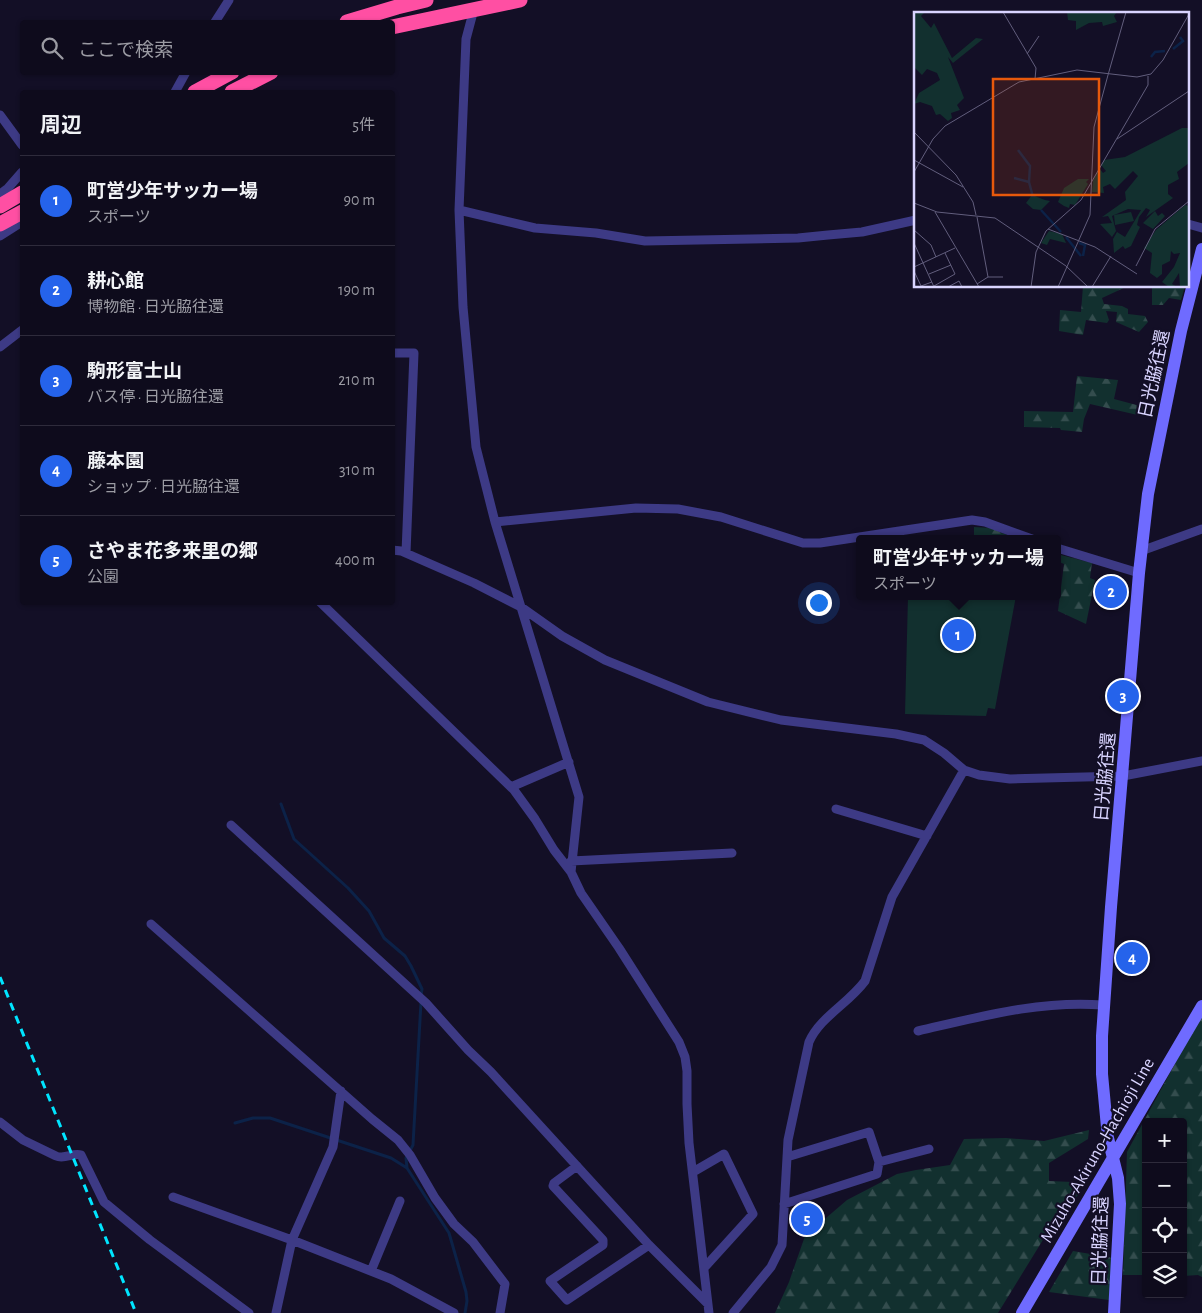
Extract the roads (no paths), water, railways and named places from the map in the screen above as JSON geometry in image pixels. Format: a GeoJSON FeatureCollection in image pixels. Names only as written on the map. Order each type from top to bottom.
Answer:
{"type":"FeatureCollection","features":[{"type":"Feature","properties":{"kind":"highway"},"geometry":{"type":"LineString","coordinates":[[354,20],[426,0]]}},
{"type":"Feature","properties":{"kind":"highway"},"geometry":{"type":"LineString","coordinates":[[395,26],[476,5],[520,0]]}},
{"type":"Feature","properties":{"kind":"highway"},"geometry":{"type":"LineString","coordinates":[[199,90],[226,75]]}},
{"type":"Feature","properties":{"kind":"highway"},"geometry":{"type":"LineString","coordinates":[[236,90],[265,75]]}},
{"type":"Feature","properties":{"kind":"highway"},"geometry":{"type":"LineString","coordinates":[[0,206],[20,194]]}},
{"type":"Feature","properties":{"kind":"highway"},"geometry":{"type":"LineString","coordinates":[[0,224],[20,213]]}},
{"type":"Feature","properties":{"kind":"street"},"geometry":{"type":"LineString","coordinates":[[216,20],[229,0]]}},
{"type":"Feature","properties":{"kind":"street"},"geometry":{"type":"LineString","coordinates":[[476,5],[466,39],[459,210],[464,315],[476,447],[495,522],[579,798],[572,872]]}},
{"type":"Feature","properties":{"kind":"street"},"geometry":{"type":"LineString","coordinates":[[176,90],[184,75]]}},
{"type":"Feature","properties":{"kind":"street"},"geometry":{"type":"LineString","coordinates":[[0,115],[20,142]]}},
{"type":"Feature","properties":{"kind":"street"},"geometry":{"type":"LineString","coordinates":[[0,194],[20,174]]}},
{"type":"Feature","properties":{"kind":"street"},"geometry":{"type":"LineString","coordinates":[[459,210],[535,228],[596,233],[645,241],[798,238],[862,232],[893,223],[914,220]]}},
{"type":"Feature","properties":{"kind":"street"},"geometry":{"type":"LineString","coordinates":[[0,236],[20,223]]}},
{"type":"Feature","properties":{"kind":"street","name":"日光脇往還"},"geometry":{"type":"LineString","coordinates":[[1114,1313],[1120,1204],[1118,1178],[1108,1138],[1102,1074],[1102,1036],[1139,573],[1151,475],[1169,385],[1202,249]]}},
{"type":"Feature","properties":{"kind":"street"},"geometry":{"type":"LineString","coordinates":[[0,347],[20,334]]}},
{"type":"Feature","properties":{"kind":"street"},"geometry":{"type":"LineString","coordinates":[[395,353],[414,353],[406,553]]}},
{"type":"Feature","properties":{"kind":"street"},"geometry":{"type":"LineString","coordinates":[[495,522],[636,508],[678,509],[721,517],[803,543],[820,543],[856,538]]}},
{"type":"Feature","properties":{"kind":"street"},"geometry":{"type":"LineString","coordinates":[[873,535],[972,520],[985,522],[1021,535]]}},
{"type":"Feature","properties":{"kind":"street"},"geometry":{"type":"LineString","coordinates":[[1141,551],[1202,529]]}},
{"type":"Feature","properties":{"kind":"street"},"geometry":{"type":"LineString","coordinates":[[1061,549],[1139,573]]}},
{"type":"Feature","properties":{"kind":"street"},"geometry":{"type":"LineString","coordinates":[[395,551],[406,553],[474,583],[521,607],[562,636],[605,660],[708,702],[781,720],[896,734],[924,740],[944,753],[964,770],[979,775],[1010,779],[1123,776],[1202,761]]}},
{"type":"Feature","properties":{"kind":"street"},"geometry":{"type":"LineString","coordinates":[[323,605],[511,787],[535,819],[554,850],[572,872],[581,893],[682,1049],[687,1071],[688,1119],[709,1308]]}},
{"type":"Feature","properties":{"kind":"street"},"geometry":{"type":"LineString","coordinates":[[511,787],[569,762]]}},
{"type":"Feature","properties":{"kind":"street"},"geometry":{"type":"LineString","coordinates":[[733,1313],[771,1267],[778,1254],[783,1234],[788,1140],[809,1042],[813,1032],[856,993],[864,981],[892,897],[964,770]]}},
{"type":"Feature","properties":{"kind":"street"},"geometry":{"type":"LineString","coordinates":[[836,809],[927,836]]}},
{"type":"Feature","properties":{"kind":"street"},"geometry":{"type":"LineString","coordinates":[[231,825],[426,1003],[709,1308]]}},
{"type":"Feature","properties":{"kind":"street"},"geometry":{"type":"LineString","coordinates":[[572,861],[732,853]]}},
{"type":"Feature","properties":{"kind":"street"},"geometry":{"type":"LineString","coordinates":[[151,924],[398,1140],[409,1153],[435,1198],[454,1224],[473,1242],[505,1284],[500,1313]]}},
{"type":"Feature","properties":{"kind":"street"},"geometry":{"type":"LineString","coordinates":[[918,1031],[1013,1010],[1051,1005],[1104,1005]]}},
{"type":"Feature","properties":{"kind":"street","name":"Mizuho-Akiruno-Hachioji Line"},"geometry":{"type":"LineString","coordinates":[[1022,1313],[1202,1006]]}},
{"type":"Feature","properties":{"kind":"street"},"geometry":{"type":"LineString","coordinates":[[276,1313],[292,1240],[334,1139],[341,1091]]}},
{"type":"Feature","properties":{"kind":"street"},"geometry":{"type":"LineString","coordinates":[[0,1122],[23,1140],[56,1156],[61,1158],[77,1154],[81,1155],[104,1202],[150,1240],[248,1313]]}},
{"type":"Feature","properties":{"kind":"street"},"geometry":{"type":"LineString","coordinates":[[784,1204],[877,1174],[879,1162],[869,1132],[787,1157]]}},
{"type":"Feature","properties":{"kind":"street"},"geometry":{"type":"LineString","coordinates":[[879,1162],[929,1149]]}},
{"type":"Feature","properties":{"kind":"street"},"geometry":{"type":"LineString","coordinates":[[693,1172],[724,1154],[753,1214],[704,1268]]}},
{"type":"Feature","properties":{"kind":"street"},"geometry":{"type":"LineString","coordinates":[[577,1166],[554,1183],[553,1186],[603,1240],[603,1245],[550,1281],[567,1300],[649,1245]]}},
{"type":"Feature","properties":{"kind":"street"},"geometry":{"type":"LineString","coordinates":[[174,1197],[391,1279],[454,1313]]}},
{"type":"Feature","properties":{"kind":"street"},"geometry":{"type":"LineString","coordinates":[[371,1271],[400,1201]]}},
{"type":"Feature","properties":{"kind":"waterway"},"geometry":{"type":"LineString","coordinates":[[281,804],[294,839],[348,888],[369,911],[384,938],[405,956],[422,989],[421,996]]}},
{"type":"Feature","properties":{"kind":"waterway"},"geometry":{"type":"LineString","coordinates":[[421,1002],[413,1145],[406,1158],[407,1168],[449,1233],[466,1292],[465,1313]]}},
{"type":"Feature","properties":{"kind":"waterway"},"geometry":{"type":"LineString","coordinates":[[235,1123],[253,1118],[270,1118],[391,1158],[407,1168]]}},
{"type":"Feature","properties":{"kind":"railway"},"geometry":{"type":"LineString","coordinates":[[0,977],[136,1313]]}},
{"type":"Feature","properties":{"kind":"place","name":"耕心館"},"geometry":{"type":"Point","coordinates":[1111,592]}},
{"type":"Feature","properties":{"kind":"place","name":"町営少年サッカー場"},"geometry":{"type":"Point","coordinates":[958,635]}},
{"type":"Feature","properties":{"kind":"place","name":"駒形富士山"},"geometry":{"type":"Point","coordinates":[1123,696]}},
{"type":"Feature","properties":{"kind":"place","name":"藤本園"},"geometry":{"type":"Point","coordinates":[1132,958]}},
{"type":"Feature","properties":{"kind":"place","name":"さやま花多来里の郷"},"geometry":{"type":"Point","coordinates":[807,1219]}}]}
